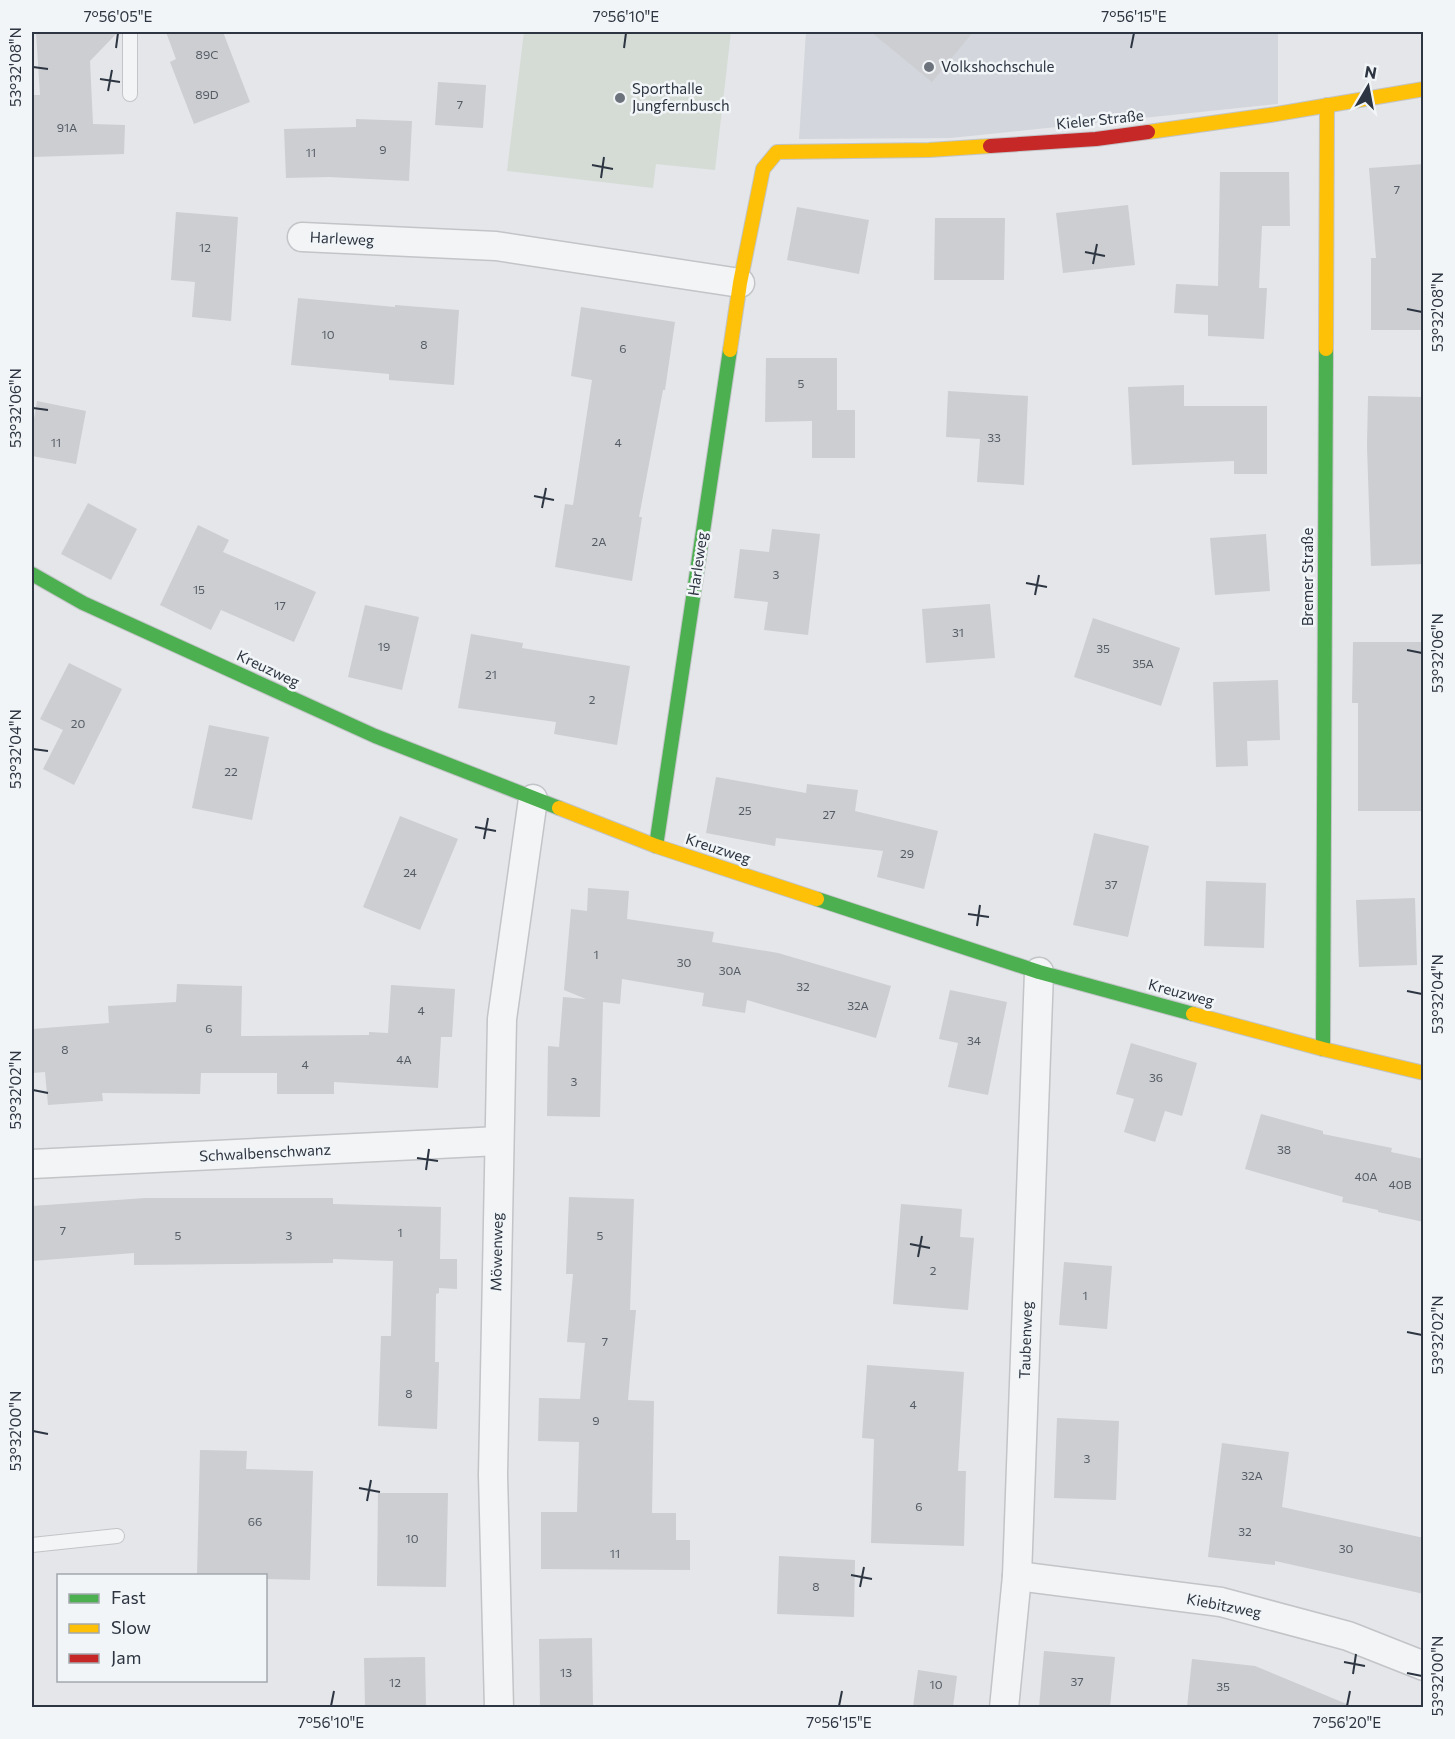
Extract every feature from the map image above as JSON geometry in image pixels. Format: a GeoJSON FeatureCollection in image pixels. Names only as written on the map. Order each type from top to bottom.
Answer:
{"type":"FeatureCollection","features":[{"type":"Feature","properties":{"kind":"street","name":"Kieler Straße"},"geometry":{"type":"LineString","coordinates":[[777,152],[929,150],[1096,139],[1270,115],[1424,89]]}},
{"type":"Feature","properties":{"kind":"street","name":"Bremer Straße"},"geometry":{"type":"LineString","coordinates":[[1323,1049],[1327,105]]}},
{"type":"Feature","properties":{"kind":"street","name":"Harleweg"},"geometry":{"type":"LineString","coordinates":[[656,846],[740,283],[763,170],[777,152]]}},
{"type":"Feature","properties":{"kind":"street","name":"Harleweg"},"geometry":{"type":"LineString","coordinates":[[302,237],[496,246],[740,283]]}},
{"type":"Feature","properties":{"kind":"street","name":"Kreuzweg"},"geometry":{"type":"LineString","coordinates":[[32,573],[83,603],[375,736],[656,846],[1039,972],[1323,1049],[1424,1073]]}},
{"type":"Feature","properties":{"kind":"street","name":"Möwenweg"},"geometry":{"type":"LineString","coordinates":[[499,1707],[493,1475],[502,1019],[533,799]]}},
{"type":"Feature","properties":{"kind":"street","name":"Taubenweg"},"geometry":{"type":"LineString","coordinates":[[1004,1707],[1017,1576],[1039,972]]}},
{"type":"Feature","properties":{"kind":"street","name":"Schwalbenschwanz"},"geometry":{"type":"LineString","coordinates":[[32,1164],[499,1141]]}},
{"type":"Feature","properties":{"kind":"street","name":"Kiebitzweg"},"geometry":{"type":"LineString","coordinates":[[1017,1576],[1221,1602],[1348,1636],[1424,1666]]}},
{"type":"Feature","properties":{"kind":"lane"},"geometry":{"type":"LineString","coordinates":[[130,32],[130,94]]}},
{"type":"Feature","properties":{"kind":"lane"},"geometry":{"type":"LineString","coordinates":[[32,1545],[117,1536]]}},
{"type":"Feature","properties":{"kind":"shaded area","name":"Sporthalle Jungfernbusch"},"geometry":{"type":"Polygon","coordinates":[[[524,32],[731,32],[715,170],[656,164],[653,188],[507,171],[524,32]]]}},
{"type":"Feature","properties":{"kind":"shaded area"},"geometry":{"type":"Polygon","coordinates":[[[806,32],[1278,32],[1278,104],[951,138],[799,139],[806,32]]]}},
{"type":"Feature","properties":{"kind":"building"},"geometry":{"type":"Polygon","coordinates":[[[36,32],[118,32],[90,61],[93,124],[125,125],[124,154],[32,157],[32,95],[40,95],[36,32]]]}},
{"type":"Feature","properties":{"kind":"building"},"geometry":{"type":"Polygon","coordinates":[[[166,32],[223,32],[250,102],[194,124],[170,62],[176,59],[166,32]]]}},
{"type":"Feature","properties":{"kind":"building","name":"Volkshochschule"},"geometry":{"type":"Polygon","coordinates":[[[871,32],[973,32],[932,82],[871,32]]]}},
{"type":"Feature","properties":{"kind":"building"},"geometry":{"type":"Polygon","coordinates":[[[438,82],[486,85],[483,128],[435,125],[438,82]]]}},
{"type":"Feature","properties":{"kind":"building"},"geometry":{"type":"Polygon","coordinates":[[[356,119],[412,121],[409,181],[329,177],[286,178],[284,129],[356,127],[356,119]]]}},
{"type":"Feature","properties":{"kind":"building"},"geometry":{"type":"Polygon","coordinates":[[[1424,164],[1424,330],[1371,330],[1371,258],[1376,258],[1369,168],[1424,164]]]}},
{"type":"Feature","properties":{"kind":"building"},"geometry":{"type":"Polygon","coordinates":[[[1220,172],[1289,172],[1290,226],[1262,226],[1259,288],[1267,288],[1264,339],[1208,336],[1208,315],[1174,313],[1176,284],[1218,286],[1220,172]]]}},
{"type":"Feature","properties":{"kind":"building"},"geometry":{"type":"Polygon","coordinates":[[[1128,205],[1135,265],[1063,273],[1056,213],[1128,205]]]}},
{"type":"Feature","properties":{"kind":"building"},"geometry":{"type":"Polygon","coordinates":[[[797,207],[869,220],[859,274],[787,260],[797,207]]]}},
{"type":"Feature","properties":{"kind":"building"},"geometry":{"type":"Polygon","coordinates":[[[176,212],[238,217],[231,321],[192,317],[195,282],[171,280],[176,212]]]}},
{"type":"Feature","properties":{"kind":"building"},"geometry":{"type":"Polygon","coordinates":[[[935,218],[1005,218],[1004,280],[934,280],[935,218]]]}},
{"type":"Feature","properties":{"kind":"building"},"geometry":{"type":"Polygon","coordinates":[[[298,298],[459,310],[454,385],[389,380],[389,374],[291,365],[298,298]]]}},
{"type":"Feature","properties":{"kind":"building"},"geometry":{"type":"Polygon","coordinates":[[[581,307],[675,322],[665,390],[663,390],[639,517],[642,517],[632,581],[555,567],[565,504],[573,505],[592,380],[571,376],[581,307]]]}},
{"type":"Feature","properties":{"kind":"building"},"geometry":{"type":"Polygon","coordinates":[[[766,358],[837,358],[837,410],[855,410],[855,458],[812,458],[812,421],[765,422],[766,358]]]}},
{"type":"Feature","properties":{"kind":"building"},"geometry":{"type":"Polygon","coordinates":[[[1184,385],[1184,406],[1267,406],[1267,474],[1234,474],[1234,461],[1132,465],[1128,387],[1184,385]]]}},
{"type":"Feature","properties":{"kind":"building"},"geometry":{"type":"Polygon","coordinates":[[[948,391],[1028,396],[1024,485],[977,482],[980,439],[946,437],[948,391]]]}},
{"type":"Feature","properties":{"kind":"building"},"geometry":{"type":"Polygon","coordinates":[[[1368,396],[1424,397],[1424,457],[1422,457],[1424,564],[1371,566],[1367,446],[1368,396]]]}},
{"type":"Feature","properties":{"kind":"building"},"geometry":{"type":"Polygon","coordinates":[[[37,401],[86,411],[76,464],[32,456],[32,431],[37,401]]]}},
{"type":"Feature","properties":{"kind":"building"},"geometry":{"type":"Polygon","coordinates":[[[88,503],[137,529],[111,580],[61,554],[88,503]]]}},
{"type":"Feature","properties":{"kind":"building"},"geometry":{"type":"Polygon","coordinates":[[[198,525],[229,540],[223,552],[316,592],[294,642],[221,610],[211,630],[160,605],[198,525]]]}},
{"type":"Feature","properties":{"kind":"building"},"geometry":{"type":"Polygon","coordinates":[[[772,529],[820,534],[808,635],[764,630],[768,602],[734,598],[740,549],[769,552],[772,529]]]}},
{"type":"Feature","properties":{"kind":"building"},"geometry":{"type":"Polygon","coordinates":[[[1266,534],[1270,591],[1215,595],[1210,538],[1266,534]]]}},
{"type":"Feature","properties":{"kind":"building"},"geometry":{"type":"Polygon","coordinates":[[[990,604],[995,658],[926,663],[922,609],[990,604]]]}},
{"type":"Feature","properties":{"kind":"building"},"geometry":{"type":"Polygon","coordinates":[[[365,605],[419,617],[402,690],[348,677],[365,605]]]}},
{"type":"Feature","properties":{"kind":"building"},"geometry":{"type":"Polygon","coordinates":[[[1093,618],[1180,648],[1161,706],[1074,677],[1093,618]]]}},
{"type":"Feature","properties":{"kind":"building"},"geometry":{"type":"Polygon","coordinates":[[[471,634],[523,643],[522,648],[630,666],[617,745],[554,734],[556,722],[458,708],[471,634]]]}},
{"type":"Feature","properties":{"kind":"building"},"geometry":{"type":"Polygon","coordinates":[[[1353,642],[1424,642],[1424,811],[1358,811],[1358,703],[1352,703],[1353,642]]]}},
{"type":"Feature","properties":{"kind":"building"},"geometry":{"type":"Polygon","coordinates":[[[69,663],[122,689],[74,785],[43,769],[63,730],[40,719],[69,663]]]}},
{"type":"Feature","properties":{"kind":"building"},"geometry":{"type":"Polygon","coordinates":[[[1278,680],[1280,740],[1247,741],[1248,766],[1216,767],[1213,682],[1278,680]]]}},
{"type":"Feature","properties":{"kind":"building"},"geometry":{"type":"Polygon","coordinates":[[[209,725],[269,737],[252,820],[192,808],[209,725]]]}},
{"type":"Feature","properties":{"kind":"building"},"geometry":{"type":"Polygon","coordinates":[[[716,777],[806,793],[807,784],[858,790],[855,811],[938,831],[924,889],[877,877],[883,851],[776,838],[775,846],[706,833],[716,777]]]}},
{"type":"Feature","properties":{"kind":"building"},"geometry":{"type":"Polygon","coordinates":[[[400,816],[458,839],[420,930],[363,907],[400,816]]]}},
{"type":"Feature","properties":{"kind":"building"},"geometry":{"type":"Polygon","coordinates":[[[1094,833],[1149,846],[1128,937],[1073,925],[1094,833]]]}},
{"type":"Feature","properties":{"kind":"building"},"geometry":{"type":"Polygon","coordinates":[[[1206,881],[1266,883],[1264,948],[1204,946],[1206,881]]]}},
{"type":"Feature","properties":{"kind":"building"},"geometry":{"type":"Polygon","coordinates":[[[588,888],[629,891],[627,919],[714,932],[712,942],[778,953],[891,986],[876,1038],[747,1000],[745,1013],[702,1006],[704,993],[622,979],[620,1004],[603,1002],[600,1117],[547,1116],[548,1046],[559,1047],[563,997],[586,999],[564,990],[571,909],[587,911],[588,888]]]}},
{"type":"Feature","properties":{"kind":"building"},"geometry":{"type":"Polygon","coordinates":[[[1415,898],[1417,965],[1359,967],[1356,900],[1415,898]]]}},
{"type":"Feature","properties":{"kind":"building"},"geometry":{"type":"Polygon","coordinates":[[[177,984],[242,986],[241,1036],[388,1033],[391,985],[455,989],[452,1037],[441,1037],[438,1088],[334,1082],[334,1094],[277,1094],[277,1073],[201,1073],[200,1094],[102,1093],[103,1101],[48,1105],[45,1072],[32,1073],[32,1029],[109,1023],[108,1006],[176,1002],[177,984]]]}},
{"type":"Feature","properties":{"kind":"building"},"geometry":{"type":"Polygon","coordinates":[[[950,990],[1007,1002],[988,1095],[948,1087],[958,1043],[939,1039],[950,990]]]}},
{"type":"Feature","properties":{"kind":"building"},"geometry":{"type":"Polygon","coordinates":[[[1131,1043],[1197,1063],[1182,1116],[1165,1111],[1155,1142],[1124,1132],[1134,1099],[1116,1094],[1131,1043]]]}},
{"type":"Feature","properties":{"kind":"building"},"geometry":{"type":"Polygon","coordinates":[[[1261,1114],[1323,1131],[1323,1134],[1392,1148],[1391,1152],[1424,1159],[1424,1222],[1342,1202],[1343,1197],[1245,1169],[1261,1114]]]}},
{"type":"Feature","properties":{"kind":"building"},"geometry":{"type":"Polygon","coordinates":[[[569,1197],[634,1199],[630,1310],[636,1310],[628,1400],[654,1401],[652,1513],[676,1513],[676,1540],[690,1540],[690,1570],[541,1569],[541,1512],[577,1512],[579,1442],[538,1441],[539,1398],[580,1399],[585,1343],[567,1342],[573,1274],[566,1274],[569,1197]]]}},
{"type":"Feature","properties":{"kind":"building"},"geometry":{"type":"Polygon","coordinates":[[[145,1198],[333,1198],[333,1204],[441,1207],[440,1259],[457,1259],[457,1289],[439,1288],[439,1293],[436,1294],[435,1362],[439,1362],[437,1429],[378,1426],[381,1336],[391,1336],[393,1261],[333,1259],[333,1263],[134,1265],[134,1253],[32,1261],[32,1206],[145,1198]]]}},
{"type":"Feature","properties":{"kind":"building"},"geometry":{"type":"Polygon","coordinates":[[[901,1204],[962,1209],[960,1237],[974,1238],[968,1310],[893,1304],[901,1204]]]}},
{"type":"Feature","properties":{"kind":"building"},"geometry":{"type":"Polygon","coordinates":[[[1064,1262],[1112,1266],[1107,1329],[1059,1325],[1064,1262]]]}},
{"type":"Feature","properties":{"kind":"building"},"geometry":{"type":"Polygon","coordinates":[[[867,1365],[964,1372],[958,1471],[966,1471],[964,1546],[871,1543],[874,1439],[862,1438],[867,1365]]]}},
{"type":"Feature","properties":{"kind":"building"},"geometry":{"type":"Polygon","coordinates":[[[1057,1418],[1119,1421],[1116,1500],[1054,1498],[1057,1418]]]}},
{"type":"Feature","properties":{"kind":"building"},"geometry":{"type":"Polygon","coordinates":[[[1222,1443],[1289,1452],[1282,1507],[1424,1538],[1424,1594],[1275,1561],[1275,1565],[1208,1557],[1222,1443]]]}},
{"type":"Feature","properties":{"kind":"building"},"geometry":{"type":"Polygon","coordinates":[[[200,1450],[247,1451],[246,1469],[313,1471],[310,1580],[267,1579],[267,1574],[197,1574],[200,1450]]]}},
{"type":"Feature","properties":{"kind":"building"},"geometry":{"type":"Polygon","coordinates":[[[378,1493],[448,1493],[446,1587],[377,1586],[378,1493]]]}},
{"type":"Feature","properties":{"kind":"building"},"geometry":{"type":"Polygon","coordinates":[[[779,1556],[855,1560],[854,1617],[777,1614],[779,1556]]]}},
{"type":"Feature","properties":{"kind":"building"},"geometry":{"type":"Polygon","coordinates":[[[592,1638],[593,1706],[540,1707],[539,1639],[592,1638]]]}},
{"type":"Feature","properties":{"kind":"building"},"geometry":{"type":"Polygon","coordinates":[[[1044,1651],[1115,1657],[1110,1707],[1039,1707],[1044,1651]]]}},
{"type":"Feature","properties":{"kind":"building"},"geometry":{"type":"Polygon","coordinates":[[[425,1657],[426,1707],[365,1707],[364,1658],[425,1657]]]}},
{"type":"Feature","properties":{"kind":"building"},"geometry":{"type":"Polygon","coordinates":[[[1192,1659],[1255,1666],[1354,1707],[1187,1707],[1192,1659]]]}},
{"type":"Feature","properties":{"kind":"building"},"geometry":{"type":"Polygon","coordinates":[[[918,1670],[957,1676],[953,1707],[913,1707],[918,1670]]]}},
{"type":"Feature","properties":{"kind":"traffic: fast"},"geometry":{"type":"LineString","coordinates":[[1323,1049],[1326,349]]}},
{"type":"Feature","properties":{"kind":"traffic: fast"},"geometry":{"type":"LineString","coordinates":[[656,846],[730,350]]}},
{"type":"Feature","properties":{"kind":"traffic: fast"},"geometry":{"type":"LineString","coordinates":[[32,574],[83,603],[375,736],[559,808]]}},
{"type":"Feature","properties":{"kind":"traffic: fast"},"geometry":{"type":"LineString","coordinates":[[817,899],[1039,972],[1193,1014]]}},
{"type":"Feature","properties":{"kind":"traffic: slow"},"geometry":{"type":"LineString","coordinates":[[1148,132],[1270,115],[1424,89]]}},
{"type":"Feature","properties":{"kind":"traffic: slow"},"geometry":{"type":"LineString","coordinates":[[1326,349],[1327,105]]}},
{"type":"Feature","properties":{"kind":"traffic: slow"},"geometry":{"type":"LineString","coordinates":[[730,350],[740,283],[763,169],[777,152],[929,150],[990,146]]}},
{"type":"Feature","properties":{"kind":"traffic: slow"},"geometry":{"type":"LineString","coordinates":[[559,808],[656,846],[817,899]]}},
{"type":"Feature","properties":{"kind":"traffic: slow"},"geometry":{"type":"LineString","coordinates":[[1193,1014],[1424,1073]]}},
{"type":"Feature","properties":{"kind":"traffic: jam"},"geometry":{"type":"LineString","coordinates":[[990,146],[1096,139],[1148,132]]}},
{"type":"Feature","properties":{"kind":"place","name":"Volkshochschule"},"geometry":{"type":"Point","coordinates":[929,67]}},
{"type":"Feature","properties":{"kind":"place","name":"Sporthalle Jungfernbusch"},"geometry":{"type":"Point","coordinates":[620,98]}}]}
